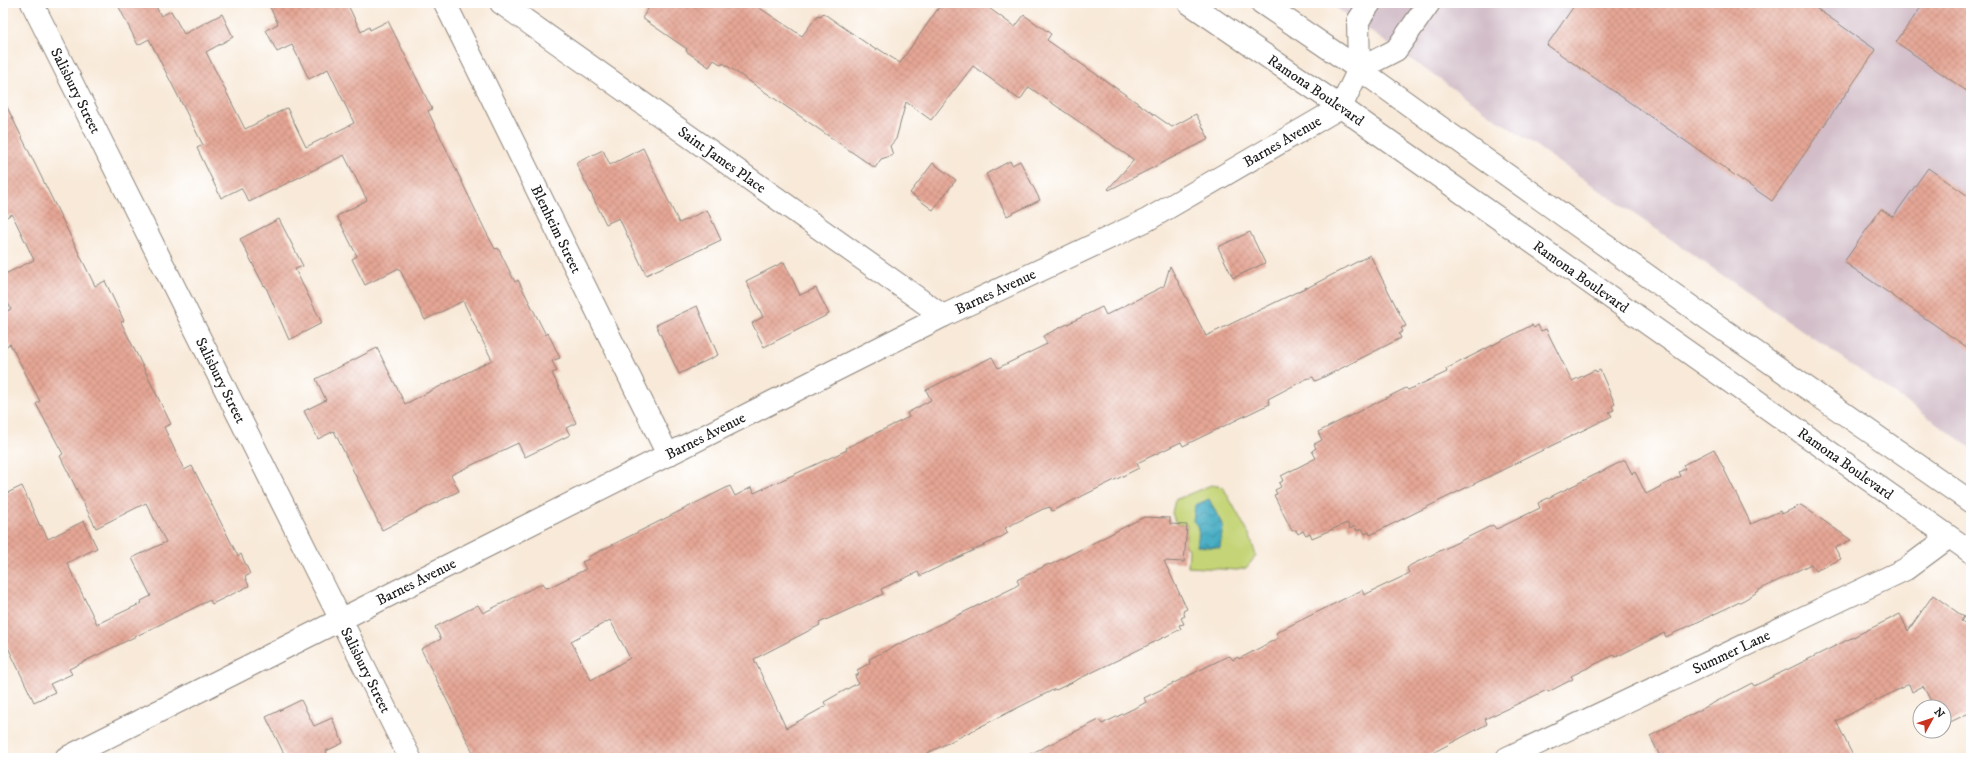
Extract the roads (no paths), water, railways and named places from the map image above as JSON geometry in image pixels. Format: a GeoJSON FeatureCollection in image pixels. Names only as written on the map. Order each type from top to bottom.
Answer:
{"type":"FeatureCollection","features":[{"type":"Feature","properties":{"kind":"street","name":"Salisbury Street"},"geometry":{"type":"LineString","coordinates":[[32,3],[410,758]]}},
{"type":"Feature","properties":{"kind":"street","name":"Blenheim Street"},"geometry":{"type":"LineString","coordinates":[[445,3],[668,455]]}},
{"type":"Feature","properties":{"kind":"street","name":"Saint James Place"},"geometry":{"type":"LineString","coordinates":[[501,3],[943,316]]}},
{"type":"Feature","properties":{"kind":"street","name":"Ramona Boulevard"},"geometry":{"type":"LineString","coordinates":[[1189,3],[1341,107],[1971,552]]}},
{"type":"Feature","properties":{"kind":"street"},"geometry":{"type":"LineString","coordinates":[[1262,3],[1359,70],[1702,315],[1971,502]]}},
{"type":"Feature","properties":{"kind":"street"},"geometry":{"type":"LineString","coordinates":[[1341,107],[1359,70],[1358,21],[1370,3]]}},
{"type":"Feature","properties":{"kind":"street"},"geometry":{"type":"LineString","coordinates":[[1359,70],[1396,50],[1429,3]]}},
{"type":"Feature","properties":{"kind":"street","name":"Barnes Avenue"},"geometry":{"type":"LineString","coordinates":[[66,758],[943,316],[1147,220],[1341,107]]}},
{"type":"Feature","properties":{"kind":"street","name":"Summer Lane"},"geometry":{"type":"LineString","coordinates":[[1507,758],[1906,568],[1949,537]]}},
{"type":"Feature","properties":{"kind":"water"},"geometry":{"type":"Polygon","coordinates":[[[1209,499],[1223,526],[1220,548],[1197,546],[1198,529],[1196,523],[1193,521],[1195,505],[1209,499]]]}}]}
